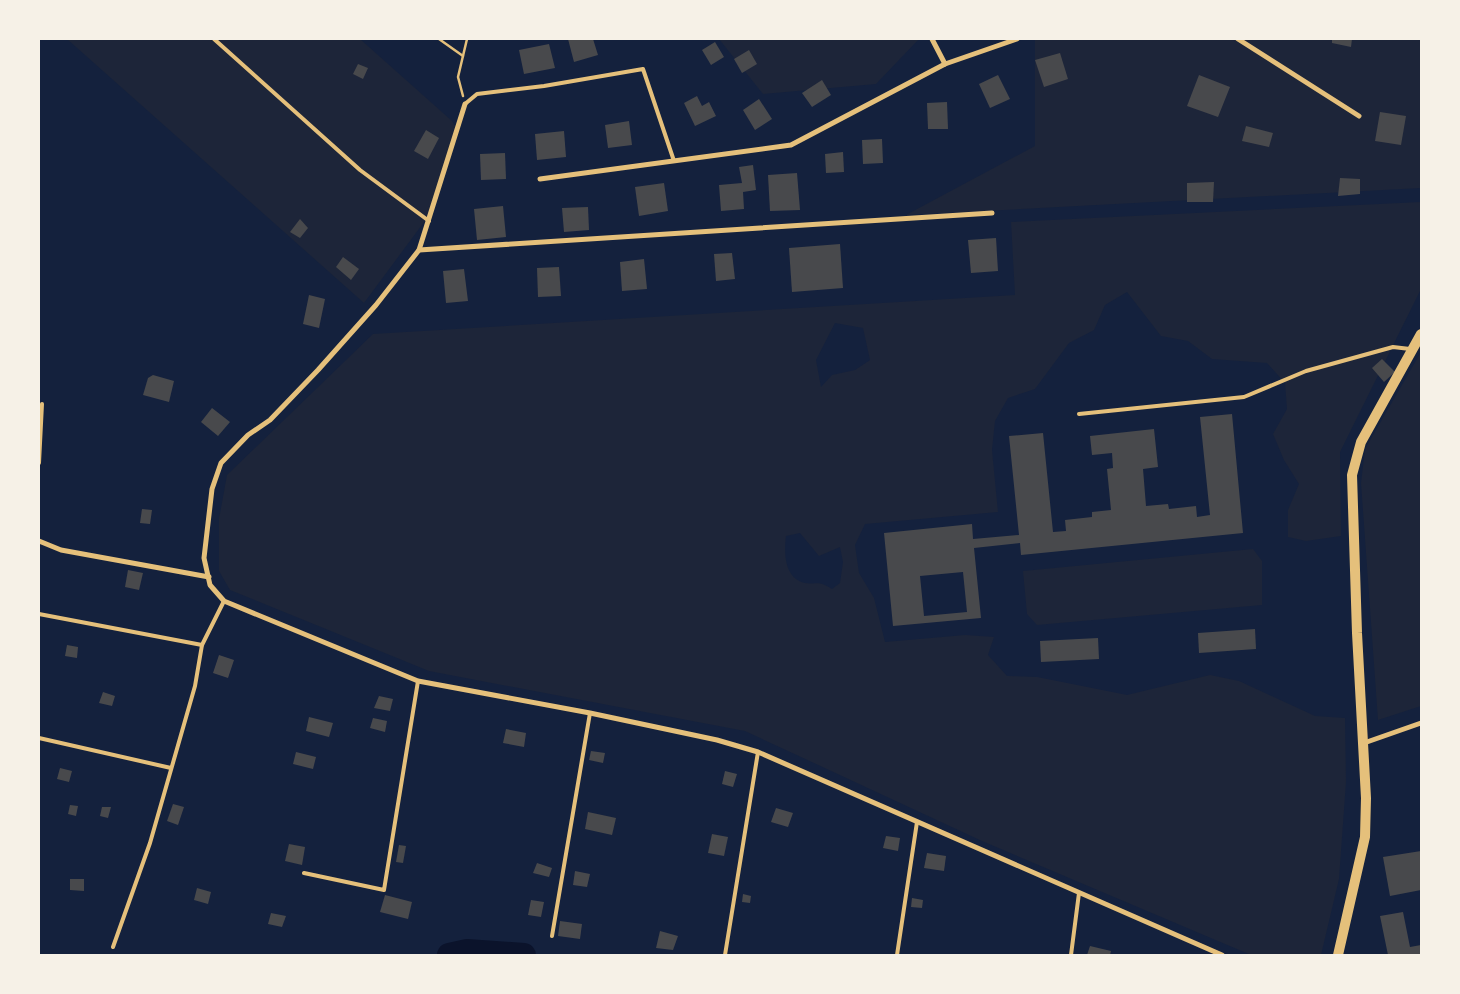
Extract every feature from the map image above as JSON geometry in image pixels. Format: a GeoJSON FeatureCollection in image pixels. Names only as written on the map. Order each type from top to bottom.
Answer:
{"type":"FeatureCollection","features":[{"type":"Feature","properties":{"kind":"main road"},"geometry":{"type":"LineString","coordinates":[[1338,955],[1365,836],[1364,743],[1357,633],[1352,475],[1361,442],[1383,406],[1421,334]]}},
{"type":"Feature","properties":{"kind":"street"},"geometry":{"type":"LineString","coordinates":[[932,39],[945,64]]}},
{"type":"Feature","properties":{"kind":"street"},"geometry":{"type":"LineString","coordinates":[[540,179],[791,145],[945,64],[1017,39]]}},
{"type":"Feature","properties":{"kind":"street"},"geometry":{"type":"LineString","coordinates":[[1238,39],[1358,116]]}},
{"type":"Feature","properties":{"kind":"street"},"geometry":{"type":"LineString","coordinates":[[465,104],[419,250],[376,305],[318,370],[270,420],[248,435],[221,463],[212,489],[204,558],[210,585],[224,601],[418,681],[590,713],[758,752],[1222,955]]}},
{"type":"Feature","properties":{"kind":"street"},"geometry":{"type":"LineString","coordinates":[[419,250],[992,213]]}},
{"type":"Feature","properties":{"kind":"street"},"geometry":{"type":"LineString","coordinates":[[39,541],[61,550],[209,577]]}},
{"type":"Feature","properties":{"kind":"street"},"geometry":{"type":"LineString","coordinates":[[1364,743],[1421,723]]}},
{"type":"Feature","properties":{"kind":"lane"},"geometry":{"type":"LineString","coordinates":[[214,39],[360,170],[429,221]]}},
{"type":"Feature","properties":{"kind":"lane"},"geometry":{"type":"LineString","coordinates":[[465,104],[477,94],[544,86],[643,69],[674,161]]}},
{"type":"Feature","properties":{"kind":"lane"},"geometry":{"type":"LineString","coordinates":[[1079,414],[1244,397],[1315,368],[1393,347],[1412,350]]}},
{"type":"Feature","properties":{"kind":"lane"},"geometry":{"type":"LineString","coordinates":[[39,463],[42,404]]}},
{"type":"Feature","properties":{"kind":"lane"},"geometry":{"type":"LineString","coordinates":[[113,948],[150,843],[195,686],[202,645],[224,601]]}},
{"type":"Feature","properties":{"kind":"lane"},"geometry":{"type":"LineString","coordinates":[[39,614],[202,645]]}},
{"type":"Feature","properties":{"kind":"lane"},"geometry":{"type":"LineString","coordinates":[[304,873],[384,890],[418,681]]}},
{"type":"Feature","properties":{"kind":"lane"},"geometry":{"type":"LineString","coordinates":[[552,936],[590,713]]}},
{"type":"Feature","properties":{"kind":"lane"},"geometry":{"type":"LineString","coordinates":[[39,738],[171,768]]}},
{"type":"Feature","properties":{"kind":"lane"},"geometry":{"type":"LineString","coordinates":[[725,955],[758,752]]}},
{"type":"Feature","properties":{"kind":"lane"},"geometry":{"type":"LineString","coordinates":[[897,955],[917,822]]}},
{"type":"Feature","properties":{"kind":"lane"},"geometry":{"type":"LineString","coordinates":[[1071,955],[1079,893]]}},
{"type":"Feature","properties":{"kind":"path"},"geometry":{"type":"LineString","coordinates":[[439,39],[463,56]]}},
{"type":"Feature","properties":{"kind":"path"},"geometry":{"type":"LineString","coordinates":[[465,104],[458,77],[467,39]]}},
{"type":"Feature","properties":{"kind":"shaded area"},"geometry":{"type":"Polygon","coordinates":[[[67,39],[360,39],[452,121],[456,128],[430,214],[364,303],[67,39]]]}},
{"type":"Feature","properties":{"kind":"shaded area"},"geometry":{"type":"Polygon","coordinates":[[[719,39],[919,39],[876,84],[763,94],[719,39]]]}},
{"type":"Feature","properties":{"kind":"shaded area"},"geometry":{"type":"Polygon","coordinates":[[[1035,39],[1421,39],[1421,188],[906,215],[1035,146],[1035,39]]]}},
{"type":"Feature","properties":{"kind":"shaded area"},"geometry":{"type":"Polygon","coordinates":[[[1421,202],[1421,289],[1340,452],[1341,536],[1306,541],[1288,537],[1288,510],[1299,484],[1284,460],[1273,434],[1287,409],[1285,383],[1267,363],[1212,359],[1188,341],[1161,336],[1127,292],[1105,305],[1094,330],[1069,343],[1035,389],[1008,398],[995,421],[992,450],[998,512],[865,524],[855,545],[859,573],[874,598],[885,642],[965,635],[994,637],[988,655],[1007,676],[1037,677],[1127,695],[1210,675],[1239,681],[1315,716],[1345,718],[1346,782],[1339,879],[1321,955],[1251,955],[982,841],[745,731],[429,671],[230,590],[219,571],[219,519],[227,475],[373,334],[1015,295],[1011,222],[1421,202]],[[835,323],[816,360],[821,387],[832,375],[855,370],[870,360],[863,328],[835,323]],[[800,533],[786,536],[785,550],[789,570],[798,580],[805,583],[821,584],[832,589],[840,583],[843,562],[840,547],[819,556],[800,533]]]}},
{"type":"Feature","properties":{"kind":"shaded area"},"geometry":{"type":"Polygon","coordinates":[[[1421,352],[1421,706],[1378,720],[1361,483],[1365,449],[1421,352]]]}},
{"type":"Feature","properties":{"kind":"shaded area"},"geometry":{"type":"Polygon","coordinates":[[[1253,549],[1262,561],[1262,605],[1037,625],[1027,614],[1023,571],[1253,549]]]}},
{"type":"Feature","properties":{"kind":"building"},"geometry":{"type":"Polygon","coordinates":[[[568,39],[593,39],[598,55],[574,62],[568,39]]]}},
{"type":"Feature","properties":{"kind":"building"},"geometry":{"type":"Polygon","coordinates":[[[1332,39],[1352,39],[1351,47],[1332,43],[1332,39]]]}},
{"type":"Feature","properties":{"kind":"building"},"geometry":{"type":"Polygon","coordinates":[[[715,42],[724,57],[711,65],[702,50],[715,42]]]}},
{"type":"Feature","properties":{"kind":"building"},"geometry":{"type":"Polygon","coordinates":[[[549,44],[555,68],[524,74],[519,50],[549,44]]]}},
{"type":"Feature","properties":{"kind":"building"},"geometry":{"type":"Polygon","coordinates":[[[749,50],[757,64],[742,73],[734,59],[749,50]]]}},
{"type":"Feature","properties":{"kind":"building"},"geometry":{"type":"Polygon","coordinates":[[[1060,53],[1068,79],[1044,87],[1035,60],[1060,53]]]}},
{"type":"Feature","properties":{"kind":"building"},"geometry":{"type":"Polygon","coordinates":[[[358,64],[368,68],[363,79],[353,74],[358,64]]]}},
{"type":"Feature","properties":{"kind":"building"},"geometry":{"type":"Polygon","coordinates":[[[998,75],[1010,99],[990,108],[979,84],[998,75]]]}},
{"type":"Feature","properties":{"kind":"building"},"geometry":{"type":"Polygon","coordinates":[[[1199,75],[1230,87],[1218,117],[1187,106],[1199,75]]]}},
{"type":"Feature","properties":{"kind":"building"},"geometry":{"type":"Polygon","coordinates":[[[822,80],[831,95],[812,107],[802,93],[822,80]]]}},
{"type":"Feature","properties":{"kind":"building"},"geometry":{"type":"Polygon","coordinates":[[[697,96],[702,106],[709,102],[716,116],[695,126],[684,103],[697,96]]]}},
{"type":"Feature","properties":{"kind":"building"},"geometry":{"type":"Polygon","coordinates":[[[759,99],[772,119],[755,130],[743,110],[759,99]]]}},
{"type":"Feature","properties":{"kind":"building"},"geometry":{"type":"Polygon","coordinates":[[[947,102],[948,129],[928,129],[927,103],[947,102]]]}},
{"type":"Feature","properties":{"kind":"building"},"geometry":{"type":"Polygon","coordinates":[[[1380,112],[1406,116],[1401,145],[1375,141],[1380,112]]]}},
{"type":"Feature","properties":{"kind":"building"},"geometry":{"type":"Polygon","coordinates":[[[629,121],[632,145],[608,148],[605,125],[629,121]]]}},
{"type":"Feature","properties":{"kind":"building"},"geometry":{"type":"Polygon","coordinates":[[[1246,126],[1273,133],[1269,147],[1242,141],[1246,126]]]}},
{"type":"Feature","properties":{"kind":"building"},"geometry":{"type":"Polygon","coordinates":[[[426,130],[439,138],[428,159],[414,151],[426,130]]]}},
{"type":"Feature","properties":{"kind":"building"},"geometry":{"type":"Polygon","coordinates":[[[564,131],[566,157],[537,160],[535,134],[564,131]]]}},
{"type":"Feature","properties":{"kind":"building"},"geometry":{"type":"Polygon","coordinates":[[[882,139],[883,163],[863,164],[862,140],[882,139]]]}},
{"type":"Feature","properties":{"kind":"building"},"geometry":{"type":"Polygon","coordinates":[[[843,152],[844,172],[826,173],[825,154],[843,152]]]}},
{"type":"Feature","properties":{"kind":"building"},"geometry":{"type":"Polygon","coordinates":[[[505,153],[506,179],[481,180],[480,154],[505,153]]]}},
{"type":"Feature","properties":{"kind":"building"},"geometry":{"type":"Polygon","coordinates":[[[753,165],[756,190],[743,192],[744,209],[721,211],[719,185],[742,183],[739,167],[753,165]]]}},
{"type":"Feature","properties":{"kind":"building"},"geometry":{"type":"Polygon","coordinates":[[[797,173],[800,210],[770,211],[768,175],[797,173]]]}},
{"type":"Feature","properties":{"kind":"building"},"geometry":{"type":"Polygon","coordinates":[[[1340,178],[1360,179],[1360,194],[1338,196],[1340,178]]]}},
{"type":"Feature","properties":{"kind":"building"},"geometry":{"type":"Polygon","coordinates":[[[1214,182],[1213,202],[1187,202],[1187,183],[1214,182]]]}},
{"type":"Feature","properties":{"kind":"building"},"geometry":{"type":"Polygon","coordinates":[[[664,183],[668,211],[639,216],[635,187],[664,183]]]}},
{"type":"Feature","properties":{"kind":"building"},"geometry":{"type":"Polygon","coordinates":[[[503,206],[506,237],[477,240],[474,209],[503,206]]]}},
{"type":"Feature","properties":{"kind":"building"},"geometry":{"type":"Polygon","coordinates":[[[588,207],[589,230],[564,232],[562,208],[588,207]]]}},
{"type":"Feature","properties":{"kind":"building"},"geometry":{"type":"Polygon","coordinates":[[[300,219],[308,228],[300,238],[290,232],[300,219]]]}},
{"type":"Feature","properties":{"kind":"building"},"geometry":{"type":"Polygon","coordinates":[[[996,238],[998,271],[971,273],[968,240],[996,238]]]}},
{"type":"Feature","properties":{"kind":"building"},"geometry":{"type":"Polygon","coordinates":[[[840,244],[843,288],[792,292],[789,248],[840,244]]]}},
{"type":"Feature","properties":{"kind":"building"},"geometry":{"type":"Polygon","coordinates":[[[732,253],[735,279],[716,281],[714,254],[732,253]]]}},
{"type":"Feature","properties":{"kind":"building"},"geometry":{"type":"Polygon","coordinates":[[[343,257],[359,269],[351,280],[336,267],[343,257]]]}},
{"type":"Feature","properties":{"kind":"building"},"geometry":{"type":"Polygon","coordinates":[[[644,259],[647,289],[622,291],[620,262],[644,259]]]}},
{"type":"Feature","properties":{"kind":"building"},"geometry":{"type":"Polygon","coordinates":[[[559,267],[561,296],[538,297],[537,268],[559,267]]]}},
{"type":"Feature","properties":{"kind":"building"},"geometry":{"type":"Polygon","coordinates":[[[464,269],[468,301],[446,303],[443,271],[464,269]]]}},
{"type":"Feature","properties":{"kind":"building"},"geometry":{"type":"Polygon","coordinates":[[[309,295],[325,299],[319,328],[303,324],[309,295]]]}},
{"type":"Feature","properties":{"kind":"building"},"geometry":{"type":"Polygon","coordinates":[[[1382,359],[1395,372],[1384,382],[1372,368],[1382,359]]]}},
{"type":"Feature","properties":{"kind":"building"},"geometry":{"type":"Polygon","coordinates":[[[153,375],[174,381],[169,402],[143,395],[148,378],[153,375]]]}},
{"type":"Feature","properties":{"kind":"building"},"geometry":{"type":"Polygon","coordinates":[[[212,408],[230,422],[218,436],[201,422],[212,408]]]}},
{"type":"Feature","properties":{"kind":"building"},"geometry":{"type":"Polygon","coordinates":[[[1232,414],[1243,533],[1021,555],[1020,543],[974,548],[981,618],[893,626],[884,533],[972,524],[973,539],[1019,535],[1009,436],[1043,433],[1053,532],[1066,531],[1065,520],[1092,517],[1092,512],[1111,510],[1107,469],[1113,468],[1112,453],[1092,455],[1090,436],[1154,429],[1158,467],[1143,469],[1146,506],[1168,504],[1169,509],[1196,506],[1197,517],[1210,515],[1200,417],[1232,414]],[[963,572],[920,576],[924,616],[967,612],[963,572]]]}},
{"type":"Feature","properties":{"kind":"building"},"geometry":{"type":"Polygon","coordinates":[[[142,509],[152,510],[150,524],[140,523],[142,509]]]}},
{"type":"Feature","properties":{"kind":"building"},"geometry":{"type":"Polygon","coordinates":[[[128,570],[143,573],[139,590],[125,587],[128,570]]]}},
{"type":"Feature","properties":{"kind":"building"},"geometry":{"type":"Polygon","coordinates":[[[1255,629],[1256,649],[1199,653],[1198,633],[1255,629]]]}},
{"type":"Feature","properties":{"kind":"building"},"geometry":{"type":"Polygon","coordinates":[[[1098,638],[1099,659],[1041,662],[1040,641],[1098,638]]]}},
{"type":"Feature","properties":{"kind":"building"},"geometry":{"type":"Polygon","coordinates":[[[67,645],[78,647],[77,658],[65,656],[67,645]]]}},
{"type":"Feature","properties":{"kind":"building"},"geometry":{"type":"Polygon","coordinates":[[[219,655],[234,660],[228,678],[213,673],[219,655]]]}},
{"type":"Feature","properties":{"kind":"building"},"geometry":{"type":"Polygon","coordinates":[[[103,692],[115,696],[112,706],[99,703],[103,692]]]}},
{"type":"Feature","properties":{"kind":"building"},"geometry":{"type":"Polygon","coordinates":[[[379,696],[393,699],[390,711],[374,708],[379,696]]]}},
{"type":"Feature","properties":{"kind":"building"},"geometry":{"type":"Polygon","coordinates":[[[309,717],[333,723],[329,737],[306,731],[309,717]]]}},
{"type":"Feature","properties":{"kind":"building"},"geometry":{"type":"Polygon","coordinates":[[[373,718],[387,721],[385,732],[370,728],[373,718]]]}},
{"type":"Feature","properties":{"kind":"building"},"geometry":{"type":"Polygon","coordinates":[[[506,729],[526,733],[524,747],[503,743],[506,729]]]}},
{"type":"Feature","properties":{"kind":"building"},"geometry":{"type":"Polygon","coordinates":[[[591,751],[605,753],[603,763],[589,760],[591,751]]]}},
{"type":"Feature","properties":{"kind":"building"},"geometry":{"type":"Polygon","coordinates":[[[296,752],[316,757],[313,769],[293,764],[296,752]]]}},
{"type":"Feature","properties":{"kind":"building"},"geometry":{"type":"Polygon","coordinates":[[[60,768],[72,771],[69,782],[57,779],[60,768]]]}},
{"type":"Feature","properties":{"kind":"building"},"geometry":{"type":"Polygon","coordinates":[[[725,771],[737,774],[733,787],[722,784],[725,771]]]}},
{"type":"Feature","properties":{"kind":"building"},"geometry":{"type":"Polygon","coordinates":[[[173,804],[184,807],[178,825],[167,821],[173,804]]]}},
{"type":"Feature","properties":{"kind":"building"},"geometry":{"type":"Polygon","coordinates":[[[70,805],[78,806],[76,816],[68,814],[70,805]]]}},
{"type":"Feature","properties":{"kind":"building"},"geometry":{"type":"Polygon","coordinates":[[[102,807],[111,807],[108,818],[100,816],[102,807]]]}},
{"type":"Feature","properties":{"kind":"building"},"geometry":{"type":"Polygon","coordinates":[[[776,808],[793,813],[788,827],[771,822],[776,808]]]}},
{"type":"Feature","properties":{"kind":"building"},"geometry":{"type":"Polygon","coordinates":[[[588,812],[616,818],[612,835],[585,829],[588,812]]]}},
{"type":"Feature","properties":{"kind":"building"},"geometry":{"type":"Polygon","coordinates":[[[712,834],[728,837],[724,856],[708,853],[712,834]]]}},
{"type":"Feature","properties":{"kind":"building"},"geometry":{"type":"Polygon","coordinates":[[[886,836],[900,838],[898,851],[883,848],[886,836]]]}},
{"type":"Feature","properties":{"kind":"building"},"geometry":{"type":"Polygon","coordinates":[[[289,844],[305,847],[302,865],[285,861],[289,844]]]}},
{"type":"Feature","properties":{"kind":"building"},"geometry":{"type":"Polygon","coordinates":[[[399,845],[406,846],[403,863],[396,862],[399,845]]]}},
{"type":"Feature","properties":{"kind":"building"},"geometry":{"type":"Polygon","coordinates":[[[1421,851],[1421,890],[1390,896],[1383,857],[1421,851]]]}},
{"type":"Feature","properties":{"kind":"building"},"geometry":{"type":"Polygon","coordinates":[[[927,853],[946,856],[944,871],[924,868],[927,853]]]}},
{"type":"Feature","properties":{"kind":"building"},"geometry":{"type":"Polygon","coordinates":[[[537,863],[552,868],[549,877],[533,873],[537,863]]]}},
{"type":"Feature","properties":{"kind":"building"},"geometry":{"type":"Polygon","coordinates":[[[575,871],[590,874],[587,887],[573,885],[575,871]]]}},
{"type":"Feature","properties":{"kind":"building"},"geometry":{"type":"Polygon","coordinates":[[[70,879],[84,879],[84,891],[70,890],[70,879]]]}},
{"type":"Feature","properties":{"kind":"building"},"geometry":{"type":"Polygon","coordinates":[[[197,888],[211,892],[208,904],[194,900],[197,888]]]}},
{"type":"Feature","properties":{"kind":"building"},"geometry":{"type":"Polygon","coordinates":[[[743,894],[751,896],[750,903],[742,902],[743,894]]]}},
{"type":"Feature","properties":{"kind":"building"},"geometry":{"type":"Polygon","coordinates":[[[385,895],[412,902],[408,919],[380,912],[385,895]]]}},
{"type":"Feature","properties":{"kind":"building"},"geometry":{"type":"Polygon","coordinates":[[[912,898],[923,900],[922,908],[911,907],[912,898]]]}},
{"type":"Feature","properties":{"kind":"building"},"geometry":{"type":"Polygon","coordinates":[[[531,900],[544,902],[541,917],[528,915],[531,900]]]}},
{"type":"Feature","properties":{"kind":"building"},"geometry":{"type":"Polygon","coordinates":[[[1403,912],[1410,947],[1421,945],[1421,955],[1388,955],[1380,916],[1403,912]]]}},
{"type":"Feature","properties":{"kind":"building"},"geometry":{"type":"Polygon","coordinates":[[[271,913],[286,916],[282,927],[268,924],[271,913]]]}},
{"type":"Feature","properties":{"kind":"building"},"geometry":{"type":"Polygon","coordinates":[[[560,921],[582,924],[580,939],[558,936],[560,921]]]}},
{"type":"Feature","properties":{"kind":"building"},"geometry":{"type":"Polygon","coordinates":[[[660,931],[678,936],[673,950],[656,948],[660,931]]]}},
{"type":"Feature","properties":{"kind":"building"},"geometry":{"type":"Polygon","coordinates":[[[1090,946],[1111,951],[1110,955],[1087,955],[1090,946]]]}},
{"type":"Feature","properties":{"kind":"waterway"},"geometry":{"type":"LineString","coordinates":[[449,955],[467,951],[524,955]]}}]}
